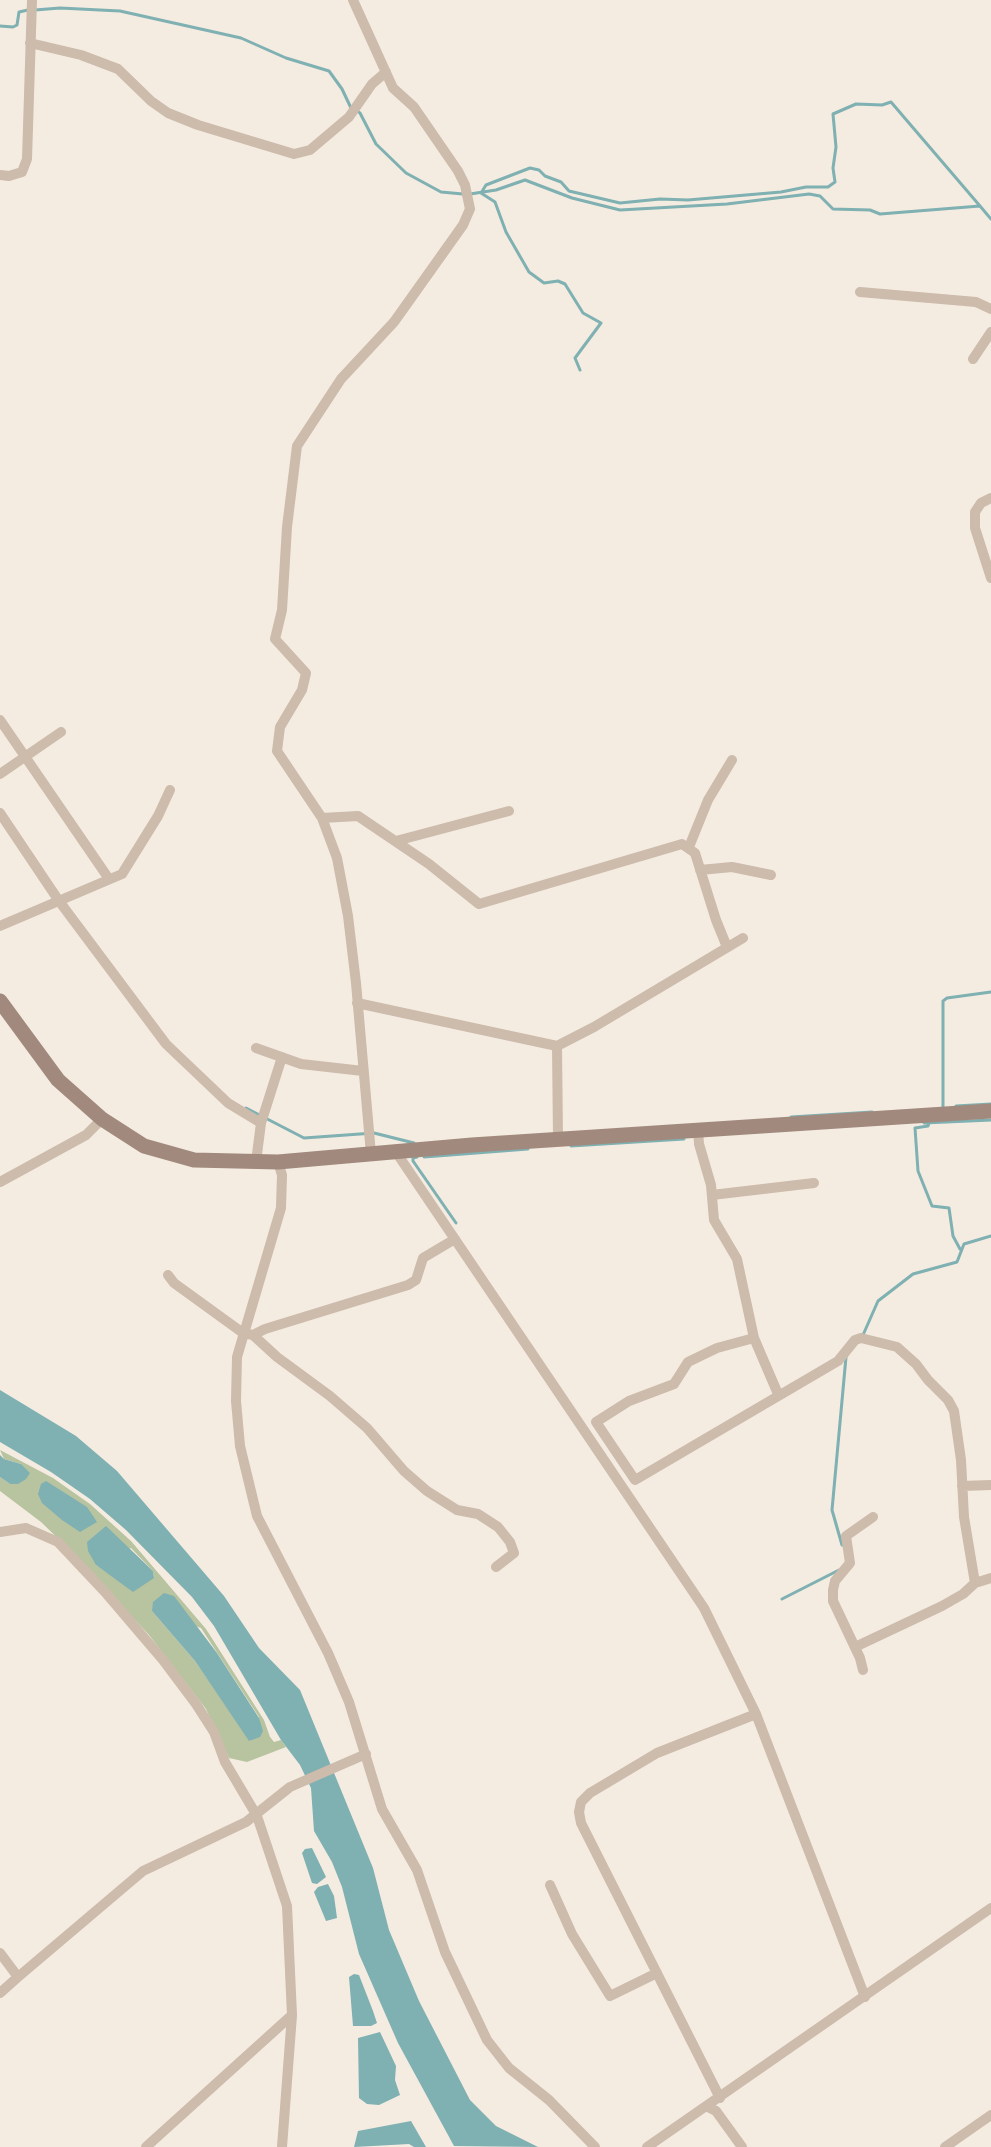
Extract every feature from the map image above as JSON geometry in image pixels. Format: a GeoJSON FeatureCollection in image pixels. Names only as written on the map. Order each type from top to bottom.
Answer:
{"type":"FeatureCollection","features":[{"type":"Feature","properties":{"kind":"street"},"geometry":{"type":"LineString","coordinates":[[0,175],[16,175],[26,168],[32,0]]}},
{"type":"Feature","properties":{"kind":"street"},"geometry":{"type":"LineString","coordinates":[[353,0],[393,88],[414,107],[458,171],[465,185],[470,209],[463,225],[394,322],[341,379],[297,446],[287,527],[282,610],[275,639],[306,673],[302,690],[280,727],[277,751],[322,818],[339,869],[348,916],[371,1154]]}},
{"type":"Feature","properties":{"kind":"street"},"geometry":{"type":"LineString","coordinates":[[30,43],[81,55],[118,69],[168,113],[198,125],[294,154],[310,150],[349,117],[372,84],[386,72]]}},
{"type":"Feature","properties":{"kind":"street"},"geometry":{"type":"LineString","coordinates":[[860,292],[976,302],[991,309]]}},
{"type":"Feature","properties":{"kind":"street"},"geometry":{"type":"LineString","coordinates":[[973,359],[991,332]]}},
{"type":"Feature","properties":{"kind":"street"},"geometry":{"type":"LineString","coordinates":[[991,498],[981,504],[975,512],[975,528],[988,559],[991,578]]}},
{"type":"Feature","properties":{"kind":"street"},"geometry":{"type":"LineString","coordinates":[[0,720],[109,879]]}},
{"type":"Feature","properties":{"kind":"street"},"geometry":{"type":"LineString","coordinates":[[0,774],[62,732]]}},
{"type":"Feature","properties":{"kind":"street"},"geometry":{"type":"LineString","coordinates":[[688,847],[708,800],[732,760]]}},
{"type":"Feature","properties":{"kind":"street"},"geometry":{"type":"LineString","coordinates":[[0,926],[122,874],[158,816],[170,790]]}},
{"type":"Feature","properties":{"kind":"street"},"geometry":{"type":"LineString","coordinates":[[396,841],[510,811]]}},
{"type":"Feature","properties":{"kind":"street"},"geometry":{"type":"LineString","coordinates":[[0,813],[59,901],[166,1044],[228,1103],[261,1123]]}},
{"type":"Feature","properties":{"kind":"street"},"geometry":{"type":"LineString","coordinates":[[322,818],[358,816],[396,841],[479,904],[682,844],[695,853],[718,927],[727,947]]}},
{"type":"Feature","properties":{"kind":"street"},"geometry":{"type":"LineString","coordinates":[[700,870],[732,867],[771,875]]}},
{"type":"Feature","properties":{"kind":"street"},"geometry":{"type":"LineString","coordinates":[[357,1003],[557,1046],[594,1027],[743,938]]}},
{"type":"Feature","properties":{"kind":"street"},"geometry":{"type":"LineString","coordinates":[[0,1000],[58,1080],[102,1119],[126,1137],[160,1151],[194,1160],[278,1162],[558,1139],[991,1111]]}},
{"type":"Feature","properties":{"kind":"street"},"geometry":{"type":"LineString","coordinates":[[557,1046],[558,1139]]}},
{"type":"Feature","properties":{"kind":"street"},"geometry":{"type":"LineString","coordinates":[[256,1048],[301,1064],[363,1071]]}},
{"type":"Feature","properties":{"kind":"street"},"geometry":{"type":"LineString","coordinates":[[249,1162],[282,1057]]}},
{"type":"Feature","properties":{"kind":"street"},"geometry":{"type":"LineString","coordinates":[[0,1182],[86,1135],[102,1119]]}},
{"type":"Feature","properties":{"kind":"street"},"geometry":{"type":"LineString","coordinates":[[698,1130],[712,1195],[714,1220],[737,1259],[754,1338],[778,1394]]}},
{"type":"Feature","properties":{"kind":"street"},"geometry":{"type":"LineString","coordinates":[[396,1152],[704,1608],[756,1714],[865,1996]]}},
{"type":"Feature","properties":{"kind":"street"},"geometry":{"type":"LineString","coordinates":[[278,1162],[282,1175],[281,1208],[248,1334],[237,1357],[236,1401],[240,1446],[257,1516],[328,1653],[349,1702],[382,1809],[417,1870],[445,1952],[487,2040],[509,2068],[549,2100],[595,2147]]}},
{"type":"Feature","properties":{"kind":"street"},"geometry":{"type":"LineString","coordinates":[[712,1195],[814,1183]]}},
{"type":"Feature","properties":{"kind":"street"},"geometry":{"type":"LineString","coordinates":[[248,1334],[408,1285],[416,1280],[423,1257],[455,1239]]}},
{"type":"Feature","properties":{"kind":"street"},"geometry":{"type":"LineString","coordinates":[[168,1275],[174,1283],[248,1334],[367,1428],[404,1471],[427,1491],[457,1510],[478,1514],[498,1527],[510,1542],[514,1553],[496,1567]]}},
{"type":"Feature","properties":{"kind":"street"},"geometry":{"type":"LineString","coordinates":[[754,1338],[717,1348],[688,1362],[674,1384],[629,1401],[596,1422],[635,1480],[778,1394],[838,1361],[855,1340],[861,1338],[897,1347],[916,1364],[948,1400],[954,1411],[975,1582]]}},
{"type":"Feature","properties":{"kind":"street"},"geometry":{"type":"LineString","coordinates":[[962,1486],[991,1485]]}},
{"type":"Feature","properties":{"kind":"street"},"geometry":{"type":"LineString","coordinates":[[863,1670],[855,1647],[833,1601],[833,1590],[835,1581],[850,1563],[846,1536],[873,1517]]}},
{"type":"Feature","properties":{"kind":"street"},"geometry":{"type":"LineString","coordinates":[[0,1532],[26,1528],[58,1542],[105,1592],[164,1660],[196,1704],[214,1732],[225,1762],[257,1816],[287,1906],[292,2015],[282,2147]]}},
{"type":"Feature","properties":{"kind":"street"},"geometry":{"type":"LineString","coordinates":[[855,1647],[942,1606],[963,1594],[975,1582],[991,1578]]}},
{"type":"Feature","properties":{"kind":"street"},"geometry":{"type":"LineString","coordinates":[[720,2098],[581,1823],[579,1812],[581,1802],[590,1793],[657,1753],[756,1714]]}},
{"type":"Feature","properties":{"kind":"street"},"geometry":{"type":"LineString","coordinates":[[0,1993],[143,1871],[257,1816],[273,1800],[304,1780],[366,1754]]}},
{"type":"Feature","properties":{"kind":"street"},"geometry":{"type":"LineString","coordinates":[[550,1885],[572,1934],[610,1996],[657,1973]]}},
{"type":"Feature","properties":{"kind":"street"},"geometry":{"type":"LineString","coordinates":[[647,2147],[700,2109],[708,2107],[991,1908]]}},
{"type":"Feature","properties":{"kind":"street"},"geometry":{"type":"LineString","coordinates":[[0,1953],[18,1977]]}},
{"type":"Feature","properties":{"kind":"street"},"geometry":{"type":"LineString","coordinates":[[146,2147],[292,2015]]}},
{"type":"Feature","properties":{"kind":"street"},"geometry":{"type":"LineString","coordinates":[[708,2107],[716,2111],[741,2147]]}},
{"type":"Feature","properties":{"kind":"street"},"geometry":{"type":"LineString","coordinates":[[945,2147],[991,2115]]}},
{"type":"Feature","properties":{"kind":"green space"},"geometry":{"type":"Polygon","coordinates":[[[0,1450],[53,1478],[90,1504],[131,1541],[206,1629],[264,1720],[270,1737],[274,1742],[281,1740],[286,1747],[247,1762],[229,1758],[206,1709],[149,1635],[41,1522],[0,1491],[0,1477],[10,1484],[21,1464],[4,1459],[0,1450]],[[131,1548],[96,1565],[114,1577],[154,1578],[153,1571],[131,1548]],[[152,1611],[195,1661],[250,1741],[259,1717],[201,1628],[152,1611]]]}},
{"type":"Feature","properties":{"kind":"water"},"geometry":{"type":"Polygon","coordinates":[[[0,1390],[76,1436],[117,1471],[224,1596],[259,1648],[300,1690],[373,1868],[389,1930],[419,2001],[470,2100],[496,2126],[538,2147],[454,2146],[398,2043],[359,1954],[342,1887],[332,1862],[314,1831],[311,1788],[300,1765],[281,1740],[214,1626],[192,1597],[126,1530],[90,1499],[51,1472],[0,1442],[0,1390]]]}},
{"type":"Feature","properties":{"kind":"water"},"geometry":{"type":"Polygon","coordinates":[[[0,1455],[4,1459],[21,1464],[30,1473],[26,1479],[18,1484],[10,1484],[0,1477],[0,1455]]]}},
{"type":"Feature","properties":{"kind":"water"},"geometry":{"type":"Polygon","coordinates":[[[46,1481],[87,1507],[97,1522],[80,1532],[62,1520],[42,1503],[38,1494],[41,1484],[46,1481]]]}},
{"type":"Feature","properties":{"kind":"water"},"geometry":{"type":"Polygon","coordinates":[[[106,1526],[153,1571],[154,1578],[133,1592],[96,1565],[88,1551],[87,1542],[106,1526]]]}},
{"type":"Feature","properties":{"kind":"water"},"geometry":{"type":"Polygon","coordinates":[[[164,1593],[174,1596],[217,1653],[259,1718],[263,1731],[260,1737],[249,1741],[195,1661],[152,1611],[153,1602],[164,1593]]]}},
{"type":"Feature","properties":{"kind":"water"},"geometry":{"type":"Polygon","coordinates":[[[312,1848],[326,1877],[317,1884],[312,1883],[302,1853],[305,1849],[312,1848]]]}},
{"type":"Feature","properties":{"kind":"water"},"geometry":{"type":"Polygon","coordinates":[[[328,1884],[334,1896],[337,1918],[326,1921],[314,1892],[318,1887],[328,1884]]]}},
{"type":"Feature","properties":{"kind":"water"},"geometry":{"type":"Polygon","coordinates":[[[354,1974],[359,1975],[377,2023],[371,2026],[353,2026],[349,1977],[354,1974]]]}},
{"type":"Feature","properties":{"kind":"water"},"geometry":{"type":"Polygon","coordinates":[[[380,2032],[396,2066],[395,2080],[400,2095],[379,2105],[367,2104],[359,2098],[358,2038],[380,2032]]]}},
{"type":"Feature","properties":{"kind":"water"},"geometry":{"type":"Polygon","coordinates":[[[411,2121],[426,2147],[414,2147],[409,2144],[354,2147],[358,2131],[411,2121]]]}},
{"type":"Feature","properties":{"kind":"waterway"},"geometry":{"type":"LineString","coordinates":[[35,10],[60,8],[120,11],[241,38],[286,58],[329,71],[342,89],[351,108]]}},
{"type":"Feature","properties":{"kind":"waterway"},"geometry":{"type":"LineString","coordinates":[[0,26],[17,25],[19,12],[28,10]]}},
{"type":"Feature","properties":{"kind":"waterway"},"geometry":{"type":"LineString","coordinates":[[580,370],[575,358],[601,323],[583,313],[565,284],[558,281],[544,283],[529,272],[506,232],[495,202],[481,193],[486,185],[530,168],[539,170],[545,176],[561,182],[569,191],[620,203],[660,199],[688,200],[781,192],[806,187],[828,187],[835,182],[833,168],[836,147],[833,114],[856,104],[882,105],[891,102],[980,206]]}},
{"type":"Feature","properties":{"kind":"waterway"},"geometry":{"type":"LineString","coordinates":[[357,111],[376,144],[406,173],[441,192],[463,194]]}},
{"type":"Feature","properties":{"kind":"waterway"},"geometry":{"type":"LineString","coordinates":[[470,194],[496,190],[525,180],[572,198],[620,210],[727,204],[809,194],[820,196],[833,209],[870,210],[880,214],[980,206],[991,219]]}},
{"type":"Feature","properties":{"kind":"waterway"},"geometry":{"type":"LineString","coordinates":[[943,1107],[943,1001],[947,998],[991,992]]}},
{"type":"Feature","properties":{"kind":"waterway"},"geometry":{"type":"LineString","coordinates":[[956,1106],[991,1104]]}},
{"type":"Feature","properties":{"kind":"waterway"},"geometry":{"type":"LineString","coordinates":[[246,1108],[304,1138],[374,1133],[414,1143]]}},
{"type":"Feature","properties":{"kind":"waterway"},"geometry":{"type":"LineString","coordinates":[[791,1117],[872,1112]]}},
{"type":"Feature","properties":{"kind":"waterway"},"geometry":{"type":"LineString","coordinates":[[924,1123],[991,1120]]}},
{"type":"Feature","properties":{"kind":"waterway"},"geometry":{"type":"LineString","coordinates":[[929,1123],[928,1126],[915,1128],[918,1171],[932,1206],[949,1208],[953,1236],[960,1249]]}},
{"type":"Feature","properties":{"kind":"waterway"},"geometry":{"type":"LineString","coordinates":[[571,1146],[684,1139]]}},
{"type":"Feature","properties":{"kind":"waterway"},"geometry":{"type":"LineString","coordinates":[[424,1157],[528,1149]]}},
{"type":"Feature","properties":{"kind":"waterway"},"geometry":{"type":"LineString","coordinates":[[417,1157],[413,1158],[413,1161],[456,1223]]}},
{"type":"Feature","properties":{"kind":"waterway"},"geometry":{"type":"LineString","coordinates":[[863,1335],[878,1301],[913,1274],[957,1262],[964,1244],[991,1236]]}},
{"type":"Feature","properties":{"kind":"waterway"},"geometry":{"type":"LineString","coordinates":[[842,1545],[832,1510],[846,1357]]}},
{"type":"Feature","properties":{"kind":"waterway"},"geometry":{"type":"LineString","coordinates":[[782,1599],[839,1570]]}}]}
